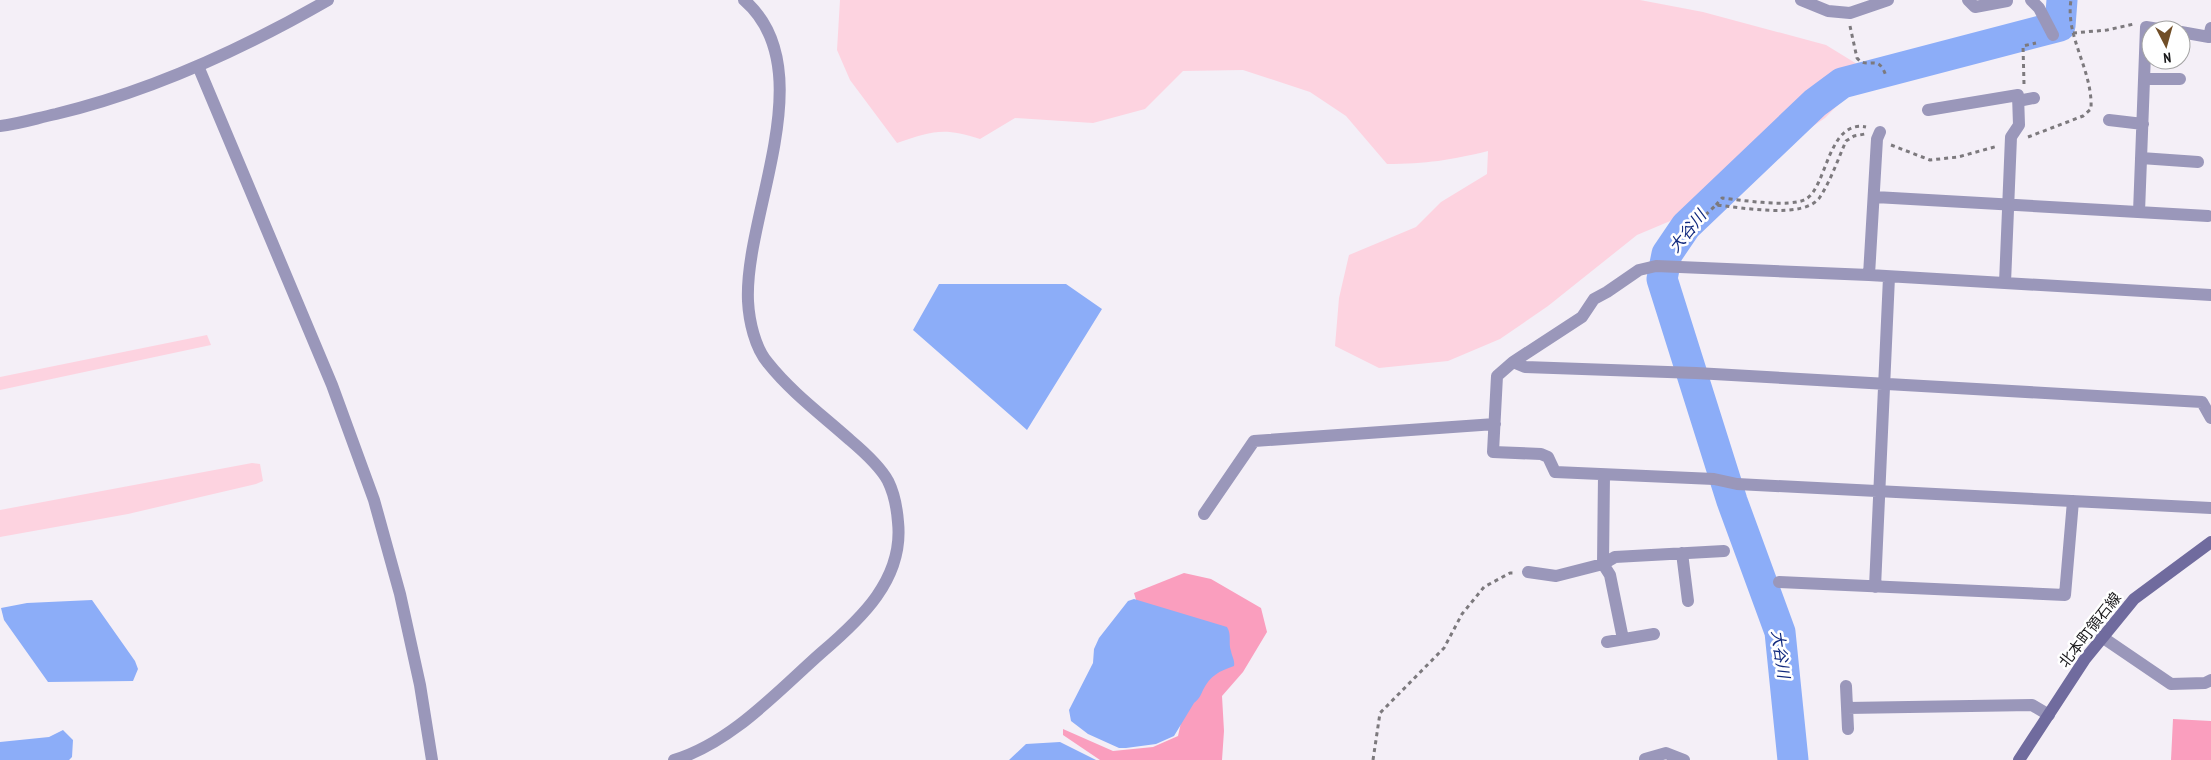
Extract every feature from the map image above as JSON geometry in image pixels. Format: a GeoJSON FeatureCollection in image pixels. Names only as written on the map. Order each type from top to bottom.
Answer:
{"type":"FeatureCollection","features":[{"type":"Feature","properties":{"kind":"main road","name":"北本町領石線"},"geometry":{"type":"LineString","coordinates":[[2019,760],[2085,659],[2134,599],[2211,542]]}},
{"type":"Feature","properties":{"kind":"street"},"geometry":{"type":"LineString","coordinates":[[0,126],[102,102],[198,66],[294,19],[328,0]]}},
{"type":"Feature","properties":{"kind":"street"},"geometry":{"type":"LineString","coordinates":[[674,760],[730,733],[840,637],[878,597],[894,566],[900,537],[897,508],[888,481],[864,452],[788,386],[766,362],[755,337],[748,303],[749,269],[778,122],[779,68],[770,35],[744,0]]}},
{"type":"Feature","properties":{"kind":"street"},"geometry":{"type":"LineString","coordinates":[[1801,0],[1828,11],[1850,13],[1888,0]]}},
{"type":"Feature","properties":{"kind":"street"},"geometry":{"type":"LineString","coordinates":[[1968,0],[1975,7],[2007,1]]}},
{"type":"Feature","properties":{"kind":"street"},"geometry":{"type":"LineString","coordinates":[[2031,0],[2039,8],[2054,35]]}},
{"type":"Feature","properties":{"kind":"street"},"geometry":{"type":"LineString","coordinates":[[2191,33],[2210,34]]}},
{"type":"Feature","properties":{"kind":"street"},"geometry":{"type":"LineString","coordinates":[[198,66],[332,385],[374,500],[400,594],[420,686],[432,760]]}},
{"type":"Feature","properties":{"kind":"street"},"geometry":{"type":"LineString","coordinates":[[2139,212],[2145,70]]}},
{"type":"Feature","properties":{"kind":"street"},"geometry":{"type":"LineString","coordinates":[[2145,78],[2180,79]]}},
{"type":"Feature","properties":{"kind":"street"},"geometry":{"type":"LineString","coordinates":[[2005,283],[2011,137],[2018,125],[2018,98]]}},
{"type":"Feature","properties":{"kind":"street"},"geometry":{"type":"LineString","coordinates":[[1928,110],[2018,98],[2034,98]]}},
{"type":"Feature","properties":{"kind":"street"},"geometry":{"type":"LineString","coordinates":[[2109,120],[2143,124]]}},
{"type":"Feature","properties":{"kind":"street"},"geometry":{"type":"LineString","coordinates":[[1869,275],[1879,135]]}},
{"type":"Feature","properties":{"kind":"street"},"geometry":{"type":"LineString","coordinates":[[2141,158],[2198,162]]}},
{"type":"Feature","properties":{"kind":"street"},"geometry":{"type":"LineString","coordinates":[[1875,197],[2208,216]]}},
{"type":"Feature","properties":{"kind":"street"},"geometry":{"type":"LineString","coordinates":[[2211,295],[1869,275],[1656,266],[1639,270],[1607,292],[1594,298],[1582,317],[1513,362],[1498,376],[1493,452],[1540,454],[1548,457],[1555,472],[1714,479],[1737,484],[2211,508]]}},
{"type":"Feature","properties":{"kind":"street"},"geometry":{"type":"LineString","coordinates":[[1875,587],[1889,277]]}},
{"type":"Feature","properties":{"kind":"street"},"geometry":{"type":"LineString","coordinates":[[1513,362],[1525,368],[1691,373],[2202,402],[2211,418]]}},
{"type":"Feature","properties":{"kind":"street"},"geometry":{"type":"LineString","coordinates":[[1204,514],[1254,441],[1495,424]]}},
{"type":"Feature","properties":{"kind":"street"},"geometry":{"type":"LineString","coordinates":[[1604,475],[1603,564],[1610,575],[1623,639]]}},
{"type":"Feature","properties":{"kind":"street"},"geometry":{"type":"LineString","coordinates":[[1779,582],[2065,595],[2073,501]]}},
{"type":"Feature","properties":{"kind":"street"},"geometry":{"type":"LineString","coordinates":[[1528,572],[1556,576],[1603,564],[1614,557],[1724,551]]}},
{"type":"Feature","properties":{"kind":"street"},"geometry":{"type":"LineString","coordinates":[[1682,553],[1688,601]]}},
{"type":"Feature","properties":{"kind":"street"},"geometry":{"type":"LineString","coordinates":[[1607,642],[1654,634]]}},
{"type":"Feature","properties":{"kind":"street"},"geometry":{"type":"LineString","coordinates":[[2102,637],[2171,684],[2205,683],[2211,680]]}},
{"type":"Feature","properties":{"kind":"street"},"geometry":{"type":"LineString","coordinates":[[1846,686],[1848,729]]}},
{"type":"Feature","properties":{"kind":"street"},"geometry":{"type":"LineString","coordinates":[[1847,708],[2032,705],[2049,715]]}},
{"type":"Feature","properties":{"kind":"street"},"geometry":{"type":"LineString","coordinates":[[1645,759],[1666,753],[1684,760]]}},
{"type":"Feature","properties":{"kind":"path"},"geometry":{"type":"LineString","coordinates":[[1694,226],[1722,198],[1774,202],[1799,202],[1805,200],[1813,192],[1832,149],[1841,137],[1857,127],[1863,127],[1930,160],[1958,157],[2011,143],[2083,116],[2091,109],[2090,83],[2074,33],[2071,0]]}},
{"type":"Feature","properties":{"kind":"path"},"geometry":{"type":"LineString","coordinates":[[1838,12],[1838,19],[1850,26],[1857,58],[1860,62],[1878,63],[1882,66],[1886,76]]}},
{"type":"Feature","properties":{"kind":"path"},"geometry":{"type":"LineString","coordinates":[[2074,33],[2107,30],[2133,24],[2141,26]]}},
{"type":"Feature","properties":{"kind":"path"},"geometry":{"type":"LineString","coordinates":[[2018,98],[2024,85],[2023,46],[2036,43]]}},
{"type":"Feature","properties":{"kind":"path"},"geometry":{"type":"LineString","coordinates":[[1716,205],[1783,210],[1809,206],[1820,197],[1846,141],[1854,136],[1864,134],[1879,135]]}},
{"type":"Feature","properties":{"kind":"path"},"geometry":{"type":"LineString","coordinates":[[1373,760],[1380,713],[1444,648],[1462,614],[1484,587],[1510,572],[1528,572]]}},
{"type":"Feature","properties":{"kind":"shaded area"},"geometry":{"type":"Polygon","coordinates":[[[840,0],[1640,0],[1703,12],[1826,45],[1870,72],[1825,118],[1737,178],[1694,211],[1637,235],[1548,306],[1500,339],[1448,361],[1379,368],[1335,346],[1339,298],[1349,255],[1416,227],[1441,202],[1487,174],[1488,151],[1438,161],[1387,164],[1346,116],[1310,92],[1243,70],[1183,71],[1145,109],[1093,123],[1015,118],[980,139],[956,133],[938,132],[897,143],[850,80],[837,50],[840,0]]]}},
{"type":"Feature","properties":{"kind":"shaded area"},"geometry":{"type":"Polygon","coordinates":[[[207,335],[211,345],[0,390],[0,377],[207,335]]]}},
{"type":"Feature","properties":{"kind":"shaded area"},"geometry":{"type":"Polygon","coordinates":[[[252,463],[260,464],[263,481],[256,484],[128,514],[0,537],[0,510],[252,463]]]}},
{"type":"Feature","properties":{"kind":"shaded area"},"geometry":{"type":"Polygon","coordinates":[[[1184,573],[1211,579],[1261,608],[1267,632],[1243,672],[1222,696],[1224,731],[1222,760],[1100,760],[1063,735],[1063,729],[1113,751],[1153,747],[1178,736],[1184,709],[1139,610],[1134,593],[1184,573]]]}},
{"type":"Feature","properties":{"kind":"shaded area"},"geometry":{"type":"Polygon","coordinates":[[[2173,719],[2211,721],[2211,760],[2171,760],[2173,719]]]}},
{"type":"Feature","properties":{"kind":"water"},"geometry":{"type":"Polygon","coordinates":[[[939,284],[1066,284],[1102,309],[1027,430],[913,330],[939,284]]]}},
{"type":"Feature","properties":{"kind":"water"},"geometry":{"type":"Polygon","coordinates":[[[1134,599],[1227,627],[1234,666],[1219,672],[1209,681],[1174,736],[1156,744],[1119,748],[1088,734],[1071,721],[1069,710],[1093,663],[1094,649],[1099,638],[1128,601],[1134,599]]]}},
{"type":"Feature","properties":{"kind":"water"},"geometry":{"type":"Polygon","coordinates":[[[92,600],[135,661],[138,669],[133,681],[48,682],[4,620],[1,608],[27,603],[92,600]]]}},
{"type":"Feature","properties":{"kind":"water"},"geometry":{"type":"Polygon","coordinates":[[[63,730],[73,740],[72,757],[69,760],[0,760],[0,742],[49,737],[63,730]]]}},
{"type":"Feature","properties":{"kind":"water"},"geometry":{"type":"Polygon","coordinates":[[[1060,742],[1096,760],[1009,760],[1026,744],[1060,742]]]}},
{"type":"Feature","properties":{"kind":"waterway","name":"大谷川"},"geometry":{"type":"LineString","coordinates":[[1793,760],[1780,632],[1732,501],[1662,279],[1667,254],[1686,226],[1815,103],[1842,83],[2060,26],[2062,0]]}}]}
